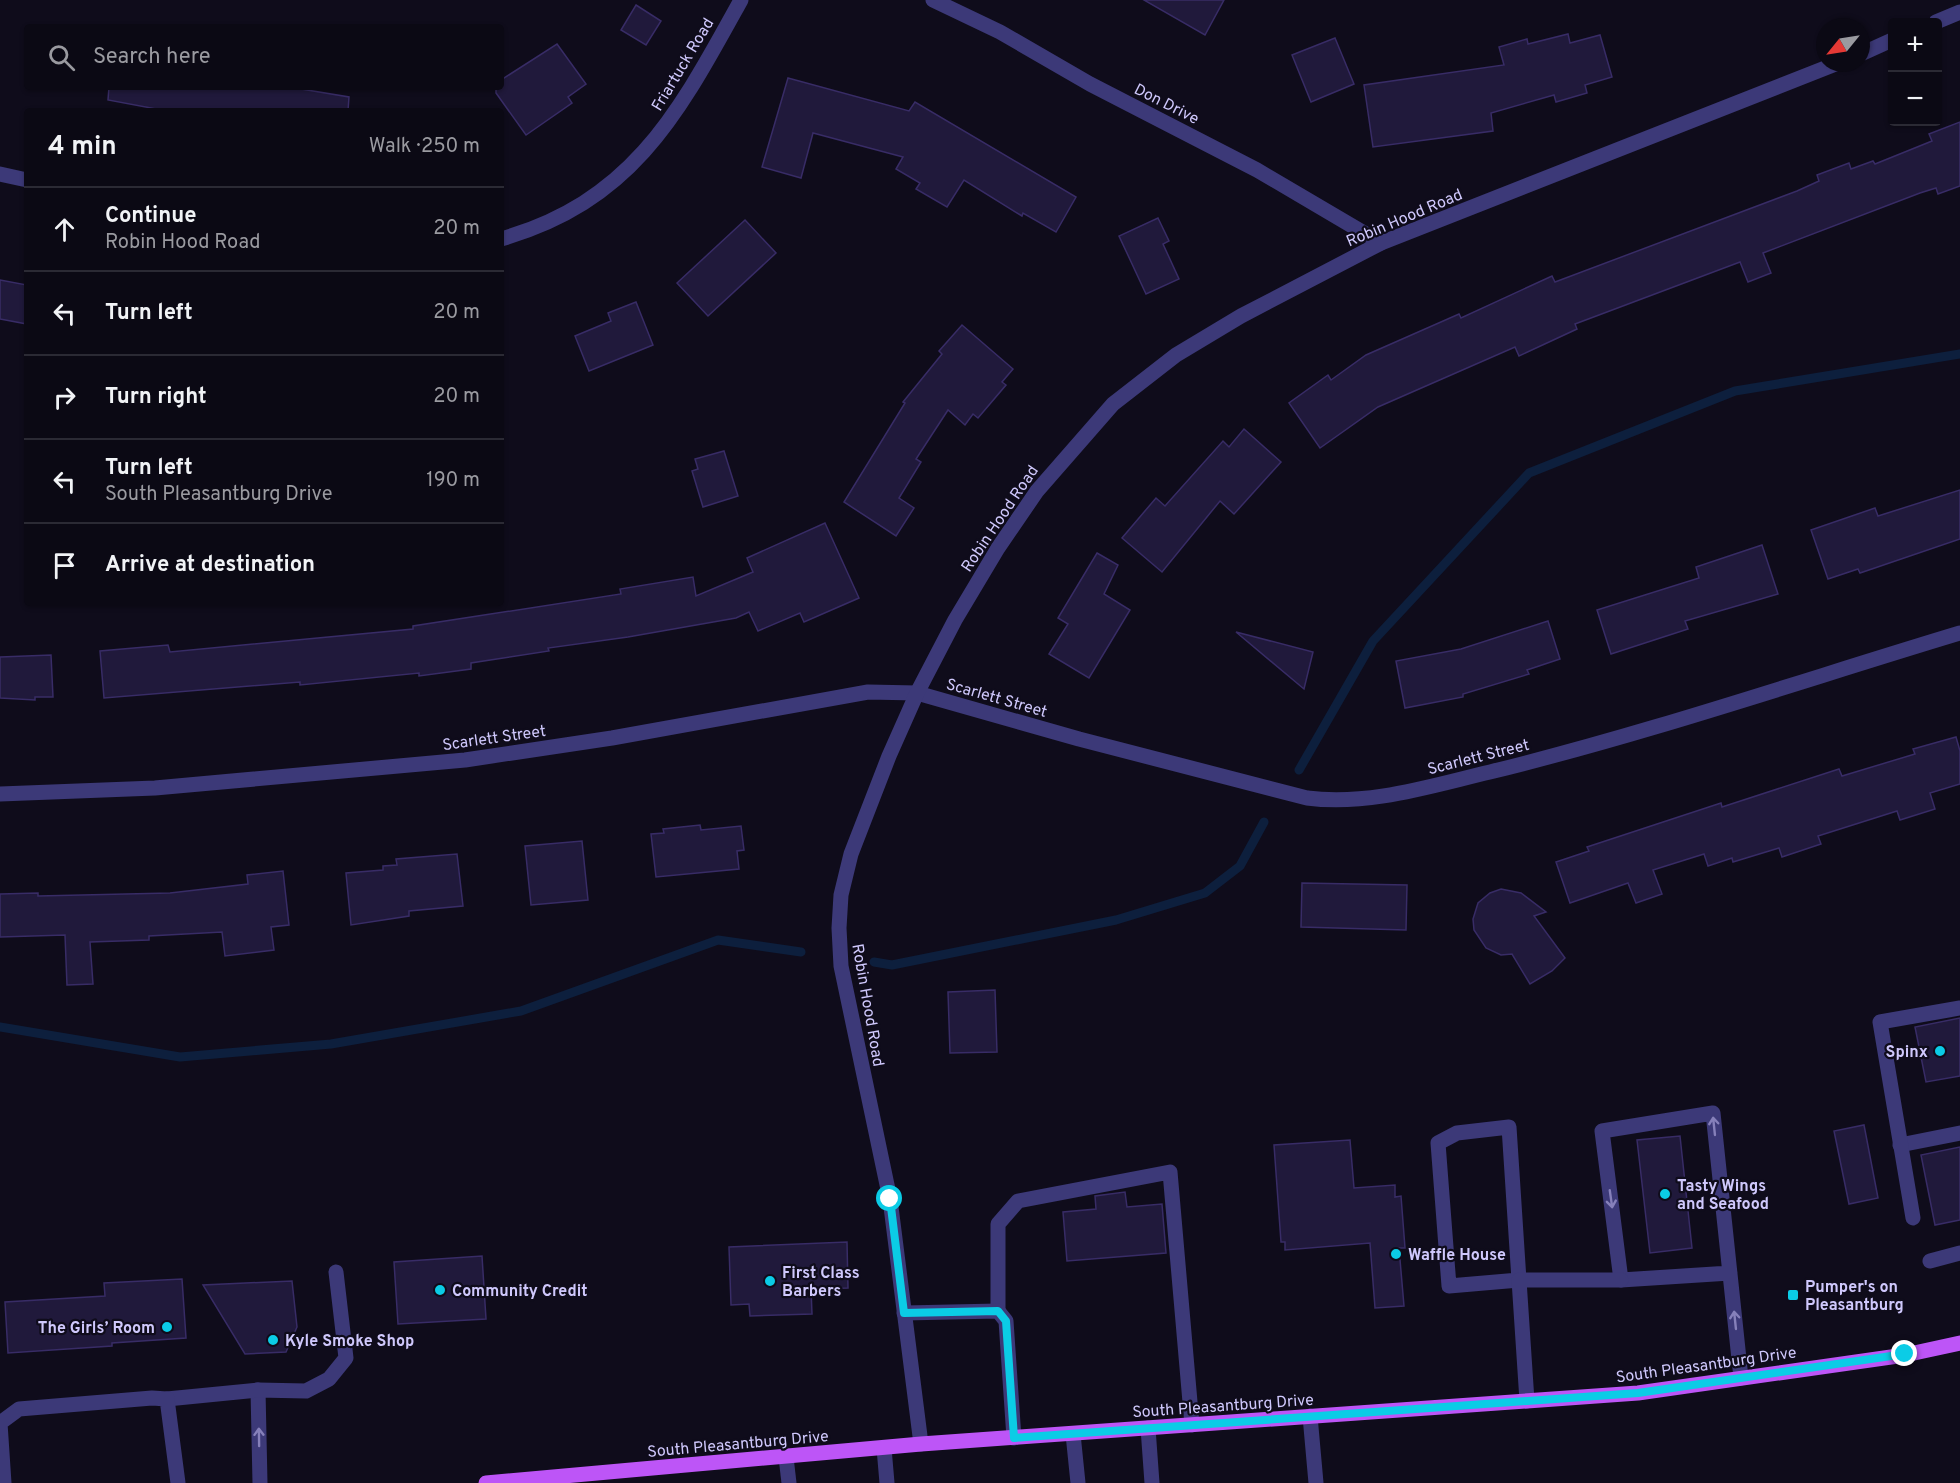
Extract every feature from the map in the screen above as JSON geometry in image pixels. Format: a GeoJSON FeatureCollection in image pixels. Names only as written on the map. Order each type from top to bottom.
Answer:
{"type":"FeatureCollection","features":[{"type":"Feature","properties":{"kind":"main road","name":"South Pleasantburg Drive"},"geometry":{"type":"LineString","coordinates":[[486,1483],[589,1479],[921,1444],[1638,1393],[1905,1354],[1960,1343]]}},
{"type":"Feature","properties":{"kind":"street","name":"Friartuck Road"},"geometry":{"type":"LineString","coordinates":[[504,237],[526,231],[566,213],[606,187],[647,151],[686,100],[741,0]]}},
{"type":"Feature","properties":{"kind":"street","name":"Don Drive"},"geometry":{"type":"LineString","coordinates":[[933,0],[1000,32],[1090,84],[1257,170],[1382,243]]}},
{"type":"Feature","properties":{"kind":"street"},"geometry":{"type":"LineString","coordinates":[[1942,20],[1960,12]]}},
{"type":"Feature","properties":{"kind":"street"},"geometry":{"type":"LineString","coordinates":[[1870,50],[1888,42]]}},
{"type":"Feature","properties":{"kind":"street","name":"Robin Hood Road"},"geometry":{"type":"LineString","coordinates":[[921,1444],[890,1199],[841,966],[839,928],[841,895],[851,854],[889,756],[917,693],[955,620],[998,548],[1037,490],[1113,404],[1176,355],[1240,316],[1382,243],[1816,72]]}},
{"type":"Feature","properties":{"kind":"street"},"geometry":{"type":"LineString","coordinates":[[0,174],[24,179]]}},
{"type":"Feature","properties":{"kind":"street","name":"Scarlett Street"},"geometry":{"type":"LineString","coordinates":[[0,794],[155,788],[465,760],[612,738],[868,692],[917,693],[1079,739],[1307,798],[1328,801],[1359,799],[1406,792],[1560,755],[1960,633]]}},
{"type":"Feature","properties":{"kind":"street"},"geometry":{"type":"LineString","coordinates":[[1913,1218],[1880,1022],[1960,1008]]}},
{"type":"Feature","properties":{"kind":"street"},"geometry":{"type":"LineString","coordinates":[[1622,1280],[1602,1131],[1713,1113],[1741,1378]]}},
{"type":"Feature","properties":{"kind":"street"},"geometry":{"type":"LineString","coordinates":[[1527,1401],[1519,1280],[1509,1127],[1457,1133],[1438,1143],[1449,1286],[1519,1280],[1622,1280],[1730,1273]]}},
{"type":"Feature","properties":{"kind":"street"},"geometry":{"type":"LineString","coordinates":[[1900,1145],[1960,1132]]}},
{"type":"Feature","properties":{"kind":"street"},"geometry":{"type":"LineString","coordinates":[[1014,1438],[1006,1321],[998,1311],[998,1224],[1018,1202],[1170,1172],[1192,1425]]}},
{"type":"Feature","properties":{"kind":"street"},"geometry":{"type":"LineString","coordinates":[[1930,1261],[1960,1253]]}},
{"type":"Feature","properties":{"kind":"street"},"geometry":{"type":"LineString","coordinates":[[4,1483],[0,1423],[19,1409],[152,1398],[167,1400],[258,1390],[306,1391],[329,1379],[346,1358],[336,1272]]}},
{"type":"Feature","properties":{"kind":"street"},"geometry":{"type":"LineString","coordinates":[[904,1313],[998,1311]]}},
{"type":"Feature","properties":{"kind":"street"},"geometry":{"type":"LineString","coordinates":[[258,1390],[260,1483]]}},
{"type":"Feature","properties":{"kind":"street"},"geometry":{"type":"LineString","coordinates":[[167,1400],[178,1483]]}},
{"type":"Feature","properties":{"kind":"street"},"geometry":{"type":"LineString","coordinates":[[1310,1416],[1316,1483]]}},
{"type":"Feature","properties":{"kind":"street"},"geometry":{"type":"LineString","coordinates":[[1148,1428],[1152,1483]]}},
{"type":"Feature","properties":{"kind":"street"},"geometry":{"type":"LineString","coordinates":[[1073,1434],[1078,1483]]}},
{"type":"Feature","properties":{"kind":"street"},"geometry":{"type":"LineString","coordinates":[[884,1448],[886,1483]]}},
{"type":"Feature","properties":{"kind":"street"},"geometry":{"type":"LineString","coordinates":[[786,1457],[789,1483]]}},
{"type":"Feature","properties":{"kind":"building"},"geometry":{"type":"Polygon","coordinates":[[[1144,0],[1224,0],[1205,35],[1144,0]]]}},
{"type":"Feature","properties":{"kind":"building"},"geometry":{"type":"Polygon","coordinates":[[[636,5],[661,21],[646,45],[621,30],[636,5]]]}},
{"type":"Feature","properties":{"kind":"building"},"geometry":{"type":"Polygon","coordinates":[[[1568,34],[1570,43],[1600,35],[1612,77],[1585,85],[1587,93],[1556,102],[1554,95],[1491,113],[1493,131],[1373,147],[1364,85],[1504,65],[1499,47],[1527,39],[1528,44],[1568,34]]]}},
{"type":"Feature","properties":{"kind":"building"},"geometry":{"type":"Polygon","coordinates":[[[1335,38],[1354,84],[1311,102],[1292,55],[1335,38]]]}},
{"type":"Feature","properties":{"kind":"building"},"geometry":{"type":"Polygon","coordinates":[[[557,44],[586,84],[568,97],[572,103],[526,135],[496,93],[496,90],[504,90],[504,78],[557,44]]]}},
{"type":"Feature","properties":{"kind":"building"},"geometry":{"type":"Polygon","coordinates":[[[788,78],[909,111],[915,102],[1076,197],[1056,232],[1023,213],[1022,216],[964,180],[947,207],[916,189],[920,183],[896,169],[903,157],[813,133],[801,178],[762,167],[788,78]]]}},
{"type":"Feature","properties":{"kind":"building"},"geometry":{"type":"Polygon","coordinates":[[[109,90],[307,90],[349,97],[348,108],[151,108],[108,100],[109,90]]]}},
{"type":"Feature","properties":{"kind":"building"},"geometry":{"type":"Polygon","coordinates":[[[1960,122],[1960,186],[1938,194],[1936,188],[1920,193],[1763,253],[1771,273],[1748,282],[1740,262],[1575,324],[1577,329],[1519,356],[1515,347],[1378,407],[1320,448],[1289,403],[1328,375],[1331,380],[1366,355],[1459,314],[1461,318],[1552,276],[1555,282],[1797,191],[1819,181],[1817,175],[1849,163],[1851,169],[1873,161],[1875,164],[1932,141],[1929,134],[1960,122]]]}},
{"type":"Feature","properties":{"kind":"building"},"geometry":{"type":"Polygon","coordinates":[[[1158,218],[1169,241],[1163,244],[1179,279],[1146,294],[1119,236],[1158,218]]]}},
{"type":"Feature","properties":{"kind":"building"},"geometry":{"type":"Polygon","coordinates":[[[745,220],[776,253],[708,316],[677,283],[745,220]]]}},
{"type":"Feature","properties":{"kind":"building"},"geometry":{"type":"Polygon","coordinates":[[[0,280],[24,284],[24,323],[0,319],[0,280]]]}},
{"type":"Feature","properties":{"kind":"building"},"geometry":{"type":"Polygon","coordinates":[[[636,302],[653,345],[589,371],[575,336],[611,321],[608,313],[636,302]]]}},
{"type":"Feature","properties":{"kind":"building"},"geometry":{"type":"Polygon","coordinates":[[[962,325],[1013,369],[1002,382],[1006,385],[978,418],[973,414],[965,425],[948,410],[916,459],[921,462],[899,498],[914,508],[896,536],[844,502],[905,403],[903,402],[942,354],[939,351],[962,325]]]}},
{"type":"Feature","properties":{"kind":"building"},"geometry":{"type":"Polygon","coordinates":[[[1244,429],[1281,462],[1234,514],[1220,501],[1162,572],[1122,538],[1156,498],[1165,506],[1223,441],[1229,447],[1244,429]]]}},
{"type":"Feature","properties":{"kind":"building"},"geometry":{"type":"Polygon","coordinates":[[[724,451],[738,496],[703,507],[692,471],[698,469],[695,459],[724,451]]]}},
{"type":"Feature","properties":{"kind":"building"},"geometry":{"type":"Polygon","coordinates":[[[1960,490],[1960,539],[1860,573],[1858,569],[1828,579],[1811,530],[1875,508],[1878,516],[1960,490]]]}},
{"type":"Feature","properties":{"kind":"building"},"geometry":{"type":"Polygon","coordinates":[[[825,523],[859,598],[804,622],[800,613],[758,631],[749,612],[736,618],[548,648],[549,651],[471,663],[471,669],[419,676],[419,673],[300,685],[300,682],[104,698],[100,651],[168,645],[170,652],[413,629],[413,626],[621,594],[620,589],[693,577],[696,596],[753,572],[747,558],[825,523]]]}},
{"type":"Feature","properties":{"kind":"building"},"geometry":{"type":"Polygon","coordinates":[[[1762,545],[1778,594],[1685,621],[1688,629],[1611,654],[1597,610],[1699,578],[1696,567],[1762,545]]]}},
{"type":"Feature","properties":{"kind":"building"},"geometry":{"type":"Polygon","coordinates":[[[1097,553],[1118,565],[1104,594],[1130,610],[1089,678],[1049,654],[1068,624],[1058,618],[1097,553]]]}},
{"type":"Feature","properties":{"kind":"building"},"geometry":{"type":"Polygon","coordinates":[[[1548,621],[1560,659],[1527,670],[1529,674],[1463,694],[1463,697],[1405,708],[1396,661],[1461,649],[1548,621]]]}},
{"type":"Feature","properties":{"kind":"building"},"geometry":{"type":"Polygon","coordinates":[[[1236,632],[1313,652],[1304,689],[1236,632]]]}},
{"type":"Feature","properties":{"kind":"building"},"geometry":{"type":"Polygon","coordinates":[[[51,655],[53,697],[35,697],[35,700],[0,698],[0,657],[51,655]]]}},
{"type":"Feature","properties":{"kind":"building"},"geometry":{"type":"Polygon","coordinates":[[[1956,737],[1960,751],[1960,784],[1930,793],[1935,809],[1900,820],[1897,811],[1818,836],[1821,844],[1782,857],[1779,848],[1733,862],[1732,858],[1708,866],[1704,854],[1653,870],[1662,894],[1636,903],[1628,883],[1570,903],[1556,862],[1589,851],[1587,847],[1721,803],[1722,807],[1839,769],[1842,776],[1915,754],[1913,749],[1956,737]]]}},
{"type":"Feature","properties":{"kind":"building"},"geometry":{"type":"Polygon","coordinates":[[[700,825],[701,830],[741,826],[744,850],[737,851],[739,869],[656,877],[651,834],[664,833],[663,829],[700,825]]]}},
{"type":"Feature","properties":{"kind":"building"},"geometry":{"type":"Polygon","coordinates":[[[582,841],[588,900],[531,905],[525,846],[582,841]]]}},
{"type":"Feature","properties":{"kind":"building"},"geometry":{"type":"Polygon","coordinates":[[[457,854],[463,906],[409,911],[409,916],[351,925],[346,873],[383,870],[383,866],[397,865],[396,859],[457,854]]]}},
{"type":"Feature","properties":{"kind":"building"},"geometry":{"type":"Polygon","coordinates":[[[283,871],[289,925],[271,927],[274,950],[225,956],[222,932],[149,936],[149,940],[90,942],[93,984],[67,985],[65,935],[0,937],[0,894],[38,893],[38,896],[170,893],[248,884],[247,875],[283,871]]]}},
{"type":"Feature","properties":{"kind":"building"},"geometry":{"type":"Polygon","coordinates":[[[1302,883],[1407,885],[1406,930],[1301,927],[1302,883]]]}},
{"type":"Feature","properties":{"kind":"building"},"geometry":{"type":"Polygon","coordinates":[[[1501,889],[1521,893],[1546,912],[1534,916],[1565,958],[1552,971],[1530,984],[1512,954],[1501,955],[1486,948],[1474,930],[1473,919],[1478,903],[1490,893],[1501,889]]]}},
{"type":"Feature","properties":{"kind":"building"},"geometry":{"type":"Polygon","coordinates":[[[995,990],[997,1052],[950,1053],[948,992],[995,990]]]}},
{"type":"Feature","properties":{"kind":"building","name":"Spinx"},"geometry":{"type":"Polygon","coordinates":[[[1960,1018],[1960,1076],[1926,1082],[1915,1027],[1960,1018]]]}},
{"type":"Feature","properties":{"kind":"building"},"geometry":{"type":"Polygon","coordinates":[[[1864,1125],[1878,1198],[1849,1204],[1834,1131],[1864,1125]]]}},
{"type":"Feature","properties":{"kind":"building","name":"Tasty Wings and Seafood"},"geometry":{"type":"Polygon","coordinates":[[[1680,1136],[1692,1248],[1650,1253],[1637,1140],[1680,1136]]]}},
{"type":"Feature","properties":{"kind":"building"},"geometry":{"type":"Polygon","coordinates":[[[1350,1140],[1354,1188],[1395,1185],[1395,1197],[1401,1196],[1405,1248],[1399,1248],[1404,1306],[1375,1308],[1370,1243],[1285,1250],[1285,1242],[1281,1242],[1274,1145],[1350,1140]]]}},
{"type":"Feature","properties":{"kind":"building"},"geometry":{"type":"Polygon","coordinates":[[[1960,1147],[1960,1220],[1935,1225],[1921,1155],[1960,1147]]]}},
{"type":"Feature","properties":{"kind":"building"},"geometry":{"type":"Polygon","coordinates":[[[1125,1192],[1127,1207],[1162,1204],[1166,1253],[1067,1261],[1063,1212],[1096,1209],[1095,1196],[1125,1192]]]}},
{"type":"Feature","properties":{"kind":"building","name":"First Class Barbers"},"geometry":{"type":"Polygon","coordinates":[[[847,1242],[848,1288],[811,1289],[812,1314],[750,1316],[749,1304],[731,1305],[729,1247],[847,1242]]]}},
{"type":"Feature","properties":{"kind":"building","name":"Community Credit"},"geometry":{"type":"Polygon","coordinates":[[[482,1256],[486,1319],[398,1324],[394,1262],[482,1256]]]}},
{"type":"Feature","properties":{"kind":"building"},"geometry":{"type":"Polygon","coordinates":[[[182,1279],[186,1338],[8,1353],[5,1302],[105,1296],[104,1283],[182,1279]]]}},
{"type":"Feature","properties":{"kind":"building"},"geometry":{"type":"Polygon","coordinates":[[[292,1281],[297,1327],[286,1352],[245,1354],[203,1285],[292,1281]]]}},
{"type":"Feature","properties":{"kind":"waterway"},"geometry":{"type":"LineString","coordinates":[[1299,770],[1373,641],[1529,473],[1735,391],[1960,354]]}},
{"type":"Feature","properties":{"kind":"waterway"},"geometry":{"type":"LineString","coordinates":[[874,962],[892,965],[1116,920],[1205,893],[1240,866],[1264,822]]}},
{"type":"Feature","properties":{"kind":"waterway"},"geometry":{"type":"LineString","coordinates":[[0,1027],[180,1057],[331,1044],[521,1011],[718,940],[801,952]]}},
{"type":"Feature","properties":{"kind":"place","name":"Spinx"},"geometry":{"type":"Point","coordinates":[1940,1051]}},
{"type":"Feature","properties":{"kind":"place","name":"Tasty Wings and Seafood"},"geometry":{"type":"Point","coordinates":[1665,1194]}},
{"type":"Feature","properties":{"kind":"place","name":"Waffle House"},"geometry":{"type":"Point","coordinates":[1396,1254]}},
{"type":"Feature","properties":{"kind":"place","name":"First Class Barbers"},"geometry":{"type":"Point","coordinates":[770,1281]}},
{"type":"Feature","properties":{"kind":"place","name":"Community Credit"},"geometry":{"type":"Point","coordinates":[440,1290]}},
{"type":"Feature","properties":{"kind":"place","name":"Pumper's on Pleasantburg"},"geometry":{"type":"Point","coordinates":[1793,1295]}},
{"type":"Feature","properties":{"kind":"place","name":"The Girls’ Room"},"geometry":{"type":"Point","coordinates":[167,1327]}},
{"type":"Feature","properties":{"kind":"place","name":"Kyle Smoke Shop"},"geometry":{"type":"Point","coordinates":[273,1340]}},
{"type":"Feature","properties":{"kind":"route"},"geometry":{"type":"LineString","coordinates":[[890,1199],[904,1313],[998,1311],[1006,1321],[1014,1438],[1638,1393],[1905,1354]]}}]}
